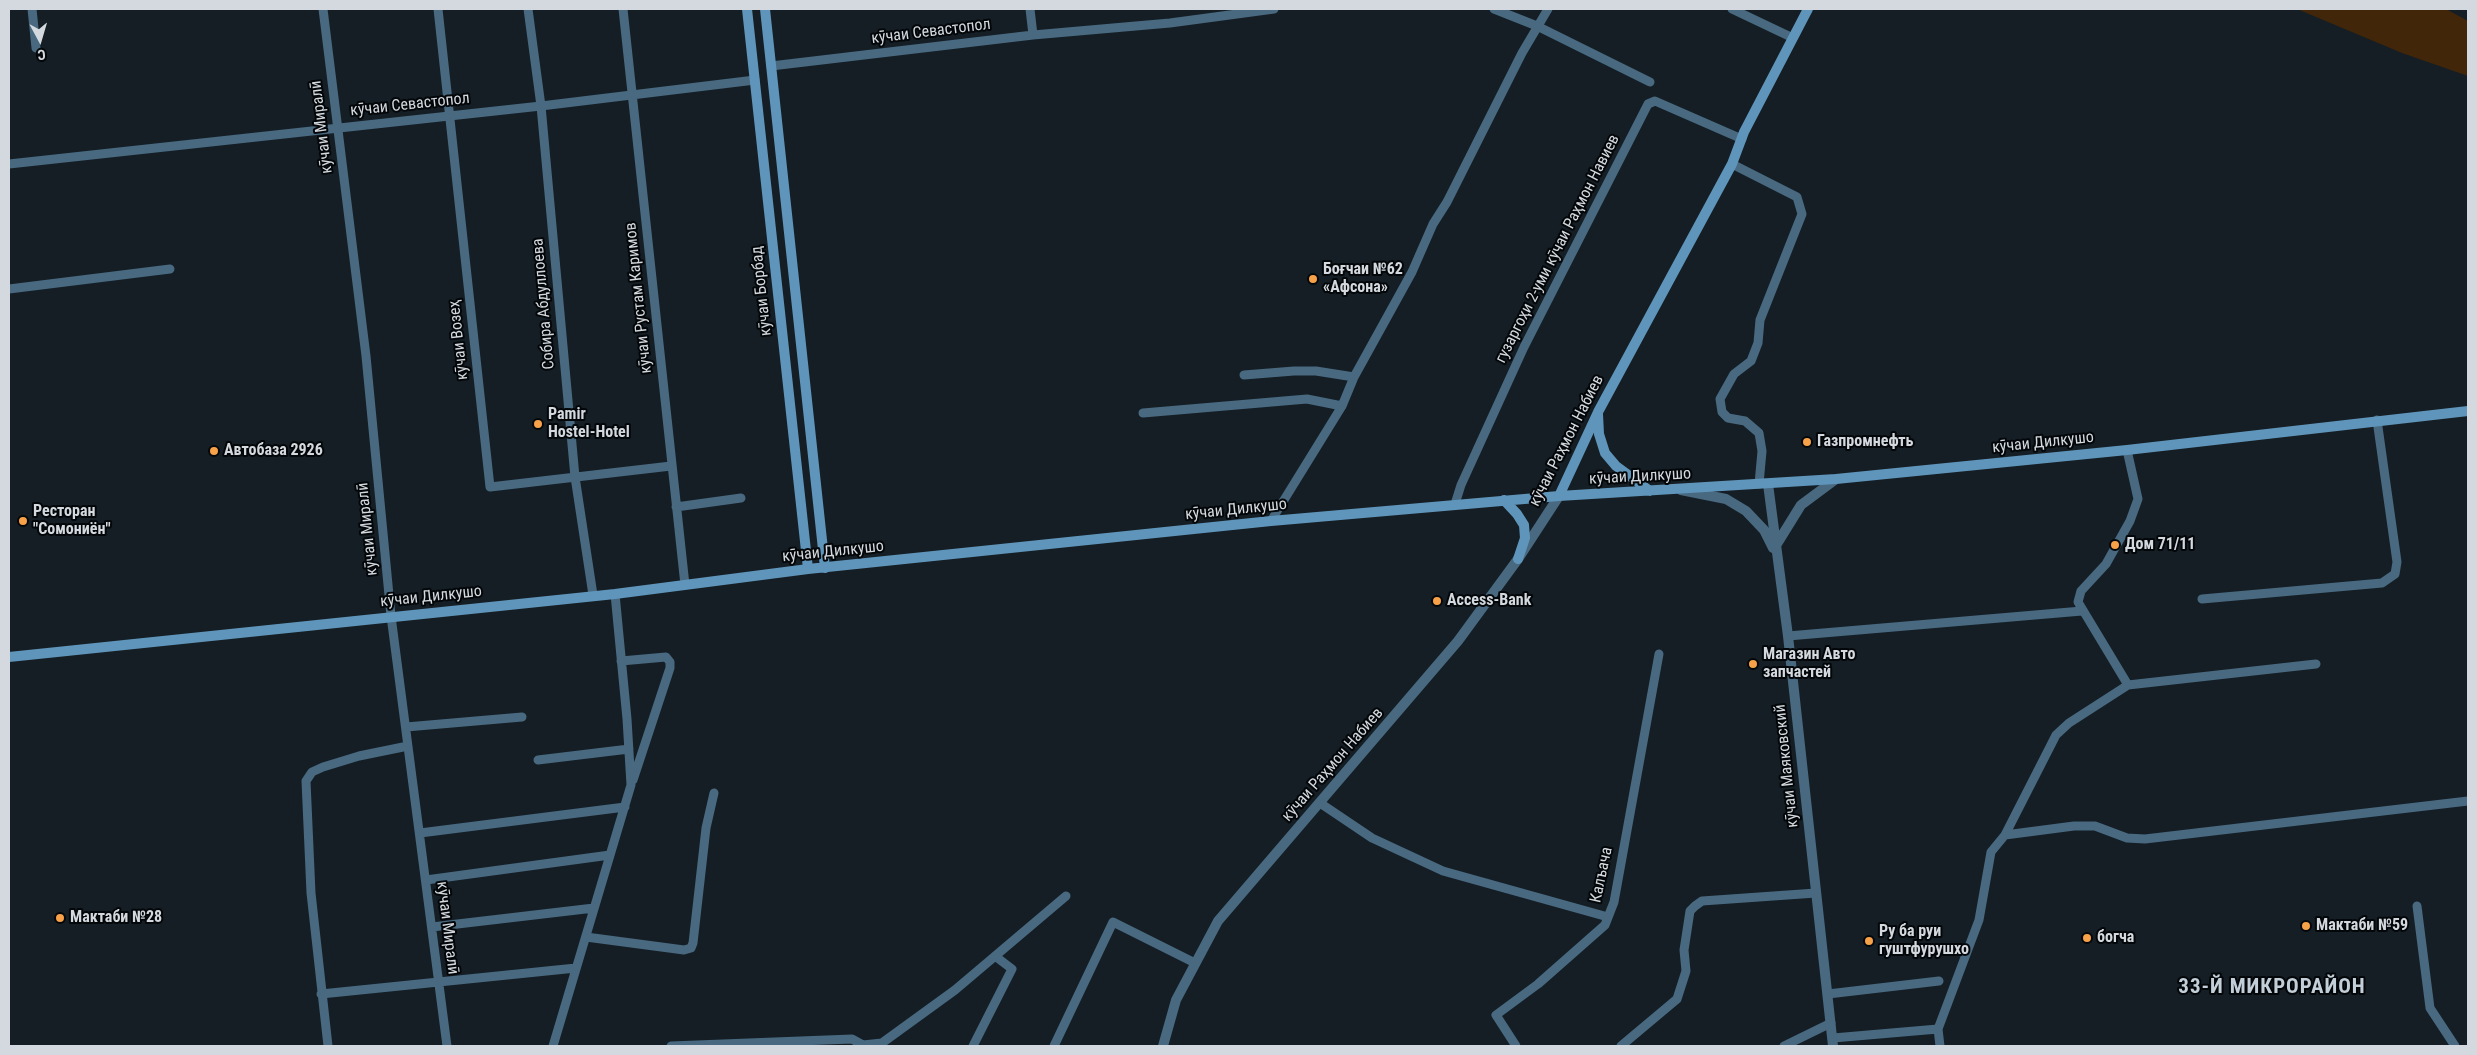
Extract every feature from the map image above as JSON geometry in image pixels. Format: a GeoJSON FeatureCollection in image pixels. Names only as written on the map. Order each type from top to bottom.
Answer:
{"type":"FeatureCollection","features":[{"type":"Feature","properties":{"kind":"main road","name":"кӯчаи Борбад"},"geometry":{"type":"LineString","coordinates":[[748,9],[754,80],[808,569]]}},
{"type":"Feature","properties":{"kind":"main road"},"geometry":{"type":"LineString","coordinates":[[765,9],[826,568]]}},
{"type":"Feature","properties":{"kind":"main road","name":"кӯчаи Раҳмон Набиев"},"geometry":{"type":"LineString","coordinates":[[1559,496],[1598,412],[1732,164],[1742,138],[1808,9]]}},
{"type":"Feature","properties":{"kind":"main road","name":"кӯчаи Дилкушо"},"geometry":{"type":"LineString","coordinates":[[9,656],[615,594],[808,569],[1271,520],[1559,496],[1836,479],[2127,450],[2468,411]]}},
{"type":"Feature","properties":{"kind":"main road"},"geometry":{"type":"LineString","coordinates":[[1598,412],[1599,434],[1605,453],[1616,466],[1650,491]]}},
{"type":"Feature","properties":{"kind":"main road"},"geometry":{"type":"LineString","coordinates":[[1504,500],[1524,525],[1525,538],[1518,560]]}},
{"type":"Feature","properties":{"kind":"street"},"geometry":{"type":"LineString","coordinates":[[32,9],[36,48]]}},
{"type":"Feature","properties":{"kind":"street","name":"кӯчаи Миралӣ"},"geometry":{"type":"LineString","coordinates":[[323,9],[366,356],[392,616],[447,1046]]}},
{"type":"Feature","properties":{"kind":"street","name":"кӯчаи Возеҳ"},"geometry":{"type":"LineString","coordinates":[[438,9],[490,487],[671,466]]}},
{"type":"Feature","properties":{"kind":"street","name":"Собира Абдуллоева"},"geometry":{"type":"LineString","coordinates":[[528,9],[541,106],[575,477],[593,595]]}},
{"type":"Feature","properties":{"kind":"street","name":"кӯчаи Рустам Каримов"},"geometry":{"type":"LineString","coordinates":[[623,9],[685,585]]}},
{"type":"Feature","properties":{"kind":"street"},"geometry":{"type":"LineString","coordinates":[[1030,9],[1033,35]]}},
{"type":"Feature","properties":{"kind":"street","name":"кӯчаи Севастопол"},"geometry":{"type":"LineString","coordinates":[[771,66],[1274,9]]}},
{"type":"Feature","properties":{"kind":"street"},"geometry":{"type":"LineString","coordinates":[[1494,9],[1538,26],[1650,82]]}},
{"type":"Feature","properties":{"kind":"street"},"geometry":{"type":"LineString","coordinates":[[1271,520],[1342,406],[1354,377],[1412,272],[1433,224],[1448,202],[1548,9]]}},
{"type":"Feature","properties":{"kind":"street"},"geometry":{"type":"LineString","coordinates":[[1732,9],[1793,38]]}},
{"type":"Feature","properties":{"kind":"street","name":"кӯчаи Севастопол"},"geometry":{"type":"LineString","coordinates":[[9,164],[541,106],[754,80]]}},
{"type":"Feature","properties":{"kind":"street","name":"гузаргоҳи 2-уми кӯчаи Раҳмон Навиев"},"geometry":{"type":"LineString","coordinates":[[1455,504],[1461,485],[1524,347],[1648,104],[1655,101],[1742,138]]}},
{"type":"Feature","properties":{"kind":"street"},"geometry":{"type":"LineString","coordinates":[[1732,164],[1797,197],[1802,214],[1760,320],[1758,343],[1750,361],[1734,374],[1720,399],[1722,412],[1728,418],[1745,421],[1759,433],[1762,451],[1763,484]]}},
{"type":"Feature","properties":{"kind":"street"},"geometry":{"type":"LineString","coordinates":[[9,289],[170,269]]}},
{"type":"Feature","properties":{"kind":"street"},"geometry":{"type":"LineString","coordinates":[[1244,375],[1302,371],[1354,377]]}},
{"type":"Feature","properties":{"kind":"street"},"geometry":{"type":"LineString","coordinates":[[1143,413],[1307,399],[1342,406]]}},
{"type":"Feature","properties":{"kind":"street"},"geometry":{"type":"LineString","coordinates":[[2202,599],[2382,583],[2395,574],[2397,562],[2377,420]]}},
{"type":"Feature","properties":{"kind":"street"},"geometry":{"type":"LineString","coordinates":[[2127,450],[2138,499],[2130,521],[2106,564],[2081,591],[2078,602],[2128,684]]}},
{"type":"Feature","properties":{"kind":"street"},"geometry":{"type":"LineString","coordinates":[[1775,551],[1801,504],[1836,479]]}},
{"type":"Feature","properties":{"kind":"street","name":"кӯчаи Маяковский"},"geometry":{"type":"LineString","coordinates":[[1763,484],[1788,636],[1833,1042]]}},
{"type":"Feature","properties":{"kind":"street"},"geometry":{"type":"LineString","coordinates":[[1680,490],[1726,499],[1746,511],[1764,530],[1775,551]]}},
{"type":"Feature","properties":{"kind":"street","name":"кӯчаи Раҳмон Набиев"},"geometry":{"type":"LineString","coordinates":[[1163,1046],[1176,1000],[1218,922],[1440,664],[1518,560],[1559,496]]}},
{"type":"Feature","properties":{"kind":"street"},"geometry":{"type":"LineString","coordinates":[[676,507],[742,498]]}},
{"type":"Feature","properties":{"kind":"street"},"geometry":{"type":"LineString","coordinates":[[615,594],[631,785]]}},
{"type":"Feature","properties":{"kind":"street"},"geometry":{"type":"LineString","coordinates":[[1788,636],[2082,611]]}},
{"type":"Feature","properties":{"kind":"street","name":"Калъача"},"geometry":{"type":"LineString","coordinates":[[1516,1046],[1496,1015],[1578,951],[1605,925],[1614,902],[1658,654]]}},
{"type":"Feature","properties":{"kind":"street"},"geometry":{"type":"LineString","coordinates":[[554,1046],[631,785],[670,668],[670,662],[666,657],[622,661]]}},
{"type":"Feature","properties":{"kind":"street"},"geometry":{"type":"LineString","coordinates":[[1940,1046],[1938,1029],[1979,920],[1991,852],[2005,835],[2056,735],[2069,723],[2128,684],[2316,664]]}},
{"type":"Feature","properties":{"kind":"street"},"geometry":{"type":"LineString","coordinates":[[406,727],[522,717]]}},
{"type":"Feature","properties":{"kind":"street"},"geometry":{"type":"LineString","coordinates":[[328,1046],[310,893],[306,781],[312,772],[323,767],[359,756],[408,746]]}},
{"type":"Feature","properties":{"kind":"street"},"geometry":{"type":"LineString","coordinates":[[538,760],[629,749]]}},
{"type":"Feature","properties":{"kind":"street"},"geometry":{"type":"LineString","coordinates":[[586,938],[684,950],[691,948],[694,943],[706,828],[714,792]]}},
{"type":"Feature","properties":{"kind":"street"},"geometry":{"type":"LineString","coordinates":[[2005,835],[2074,826],[2095,826],[2127,838],[2145,839],[2468,801]]}},
{"type":"Feature","properties":{"kind":"street"},"geometry":{"type":"LineString","coordinates":[[1320,803],[1372,838],[1443,871],[1608,917]]}},
{"type":"Feature","properties":{"kind":"street"},"geometry":{"type":"LineString","coordinates":[[420,833],[625,806]]}},
{"type":"Feature","properties":{"kind":"street"},"geometry":{"type":"LineString","coordinates":[[426,880],[610,856]]}},
{"type":"Feature","properties":{"kind":"street"},"geometry":{"type":"LineString","coordinates":[[1621,1046],[1677,999],[1686,971],[1684,950],[1690,911],[1695,906],[1702,902],[1816,893]]}},
{"type":"Feature","properties":{"kind":"street"},"geometry":{"type":"LineString","coordinates":[[671,1046],[835,1043],[852,1039],[863,1045],[882,1043],[955,990],[1066,896]]}},
{"type":"Feature","properties":{"kind":"street"},"geometry":{"type":"LineString","coordinates":[[2417,906],[2430,1008],[2455,1046]]}},
{"type":"Feature","properties":{"kind":"street"},"geometry":{"type":"LineString","coordinates":[[432,926],[594,908]]}},
{"type":"Feature","properties":{"kind":"street"},"geometry":{"type":"LineString","coordinates":[[1054,1046],[1114,922],[1195,964]]}},
{"type":"Feature","properties":{"kind":"street"},"geometry":{"type":"LineString","coordinates":[[973,1046],[1012,969],[995,956]]}},
{"type":"Feature","properties":{"kind":"street"},"geometry":{"type":"LineString","coordinates":[[321,994],[576,968]]}},
{"type":"Feature","properties":{"kind":"street"},"geometry":{"type":"LineString","coordinates":[[1828,994],[1939,981]]}},
{"type":"Feature","properties":{"kind":"street"},"geometry":{"type":"LineString","coordinates":[[1784,1046],[1831,1023]]}},
{"type":"Feature","properties":{"kind":"street"},"geometry":{"type":"LineString","coordinates":[[1833,1042],[1938,1029]]}},
{"type":"Feature","properties":{"kind":"shaded area"},"geometry":{"type":"Polygon","coordinates":[[[2297,9],[2446,9],[2468,21],[2468,76],[2402,53],[2297,9]]]}},
{"type":"Feature","properties":{"kind":"place","name":"Боғчаи №62 «Афсона»"},"geometry":{"type":"Point","coordinates":[1313,279]}},
{"type":"Feature","properties":{"kind":"place","name":"Pamir Hostel-Hotel"},"geometry":{"type":"Point","coordinates":[538,424]}},
{"type":"Feature","properties":{"kind":"place","name":"Газпромнефть"},"geometry":{"type":"Point","coordinates":[1807,442]}},
{"type":"Feature","properties":{"kind":"place","name":"Автобаза 2926"},"geometry":{"type":"Point","coordinates":[214,451]}},
{"type":"Feature","properties":{"kind":"place","name":"Ресторан \"Сомониён\""},"geometry":{"type":"Point","coordinates":[23,521]}},
{"type":"Feature","properties":{"kind":"place","name":"Дом 71/11"},"geometry":{"type":"Point","coordinates":[2115,545]}},
{"type":"Feature","properties":{"kind":"place","name":"Access-Bank"},"geometry":{"type":"Point","coordinates":[1437,601]}},
{"type":"Feature","properties":{"kind":"place","name":"Магазин Авто запчастей"},"geometry":{"type":"Point","coordinates":[1753,664]}},
{"type":"Feature","properties":{"kind":"place","name":"Мактаби №28"},"geometry":{"type":"Point","coordinates":[60,918]}},
{"type":"Feature","properties":{"kind":"place","name":"Мактаби №59"},"geometry":{"type":"Point","coordinates":[2306,926]}},
{"type":"Feature","properties":{"kind":"place","name":"богча"},"geometry":{"type":"Point","coordinates":[2087,938]}},
{"type":"Feature","properties":{"kind":"place","name":"Ру ба руи гуштфурушхо"},"geometry":{"type":"Point","coordinates":[1869,941]}},
{"type":"Feature","properties":{"kind":"district","name":"33-Й МИКРОРАЙОН"},"geometry":{"type":"Point","coordinates":[2272,988]}}]}
